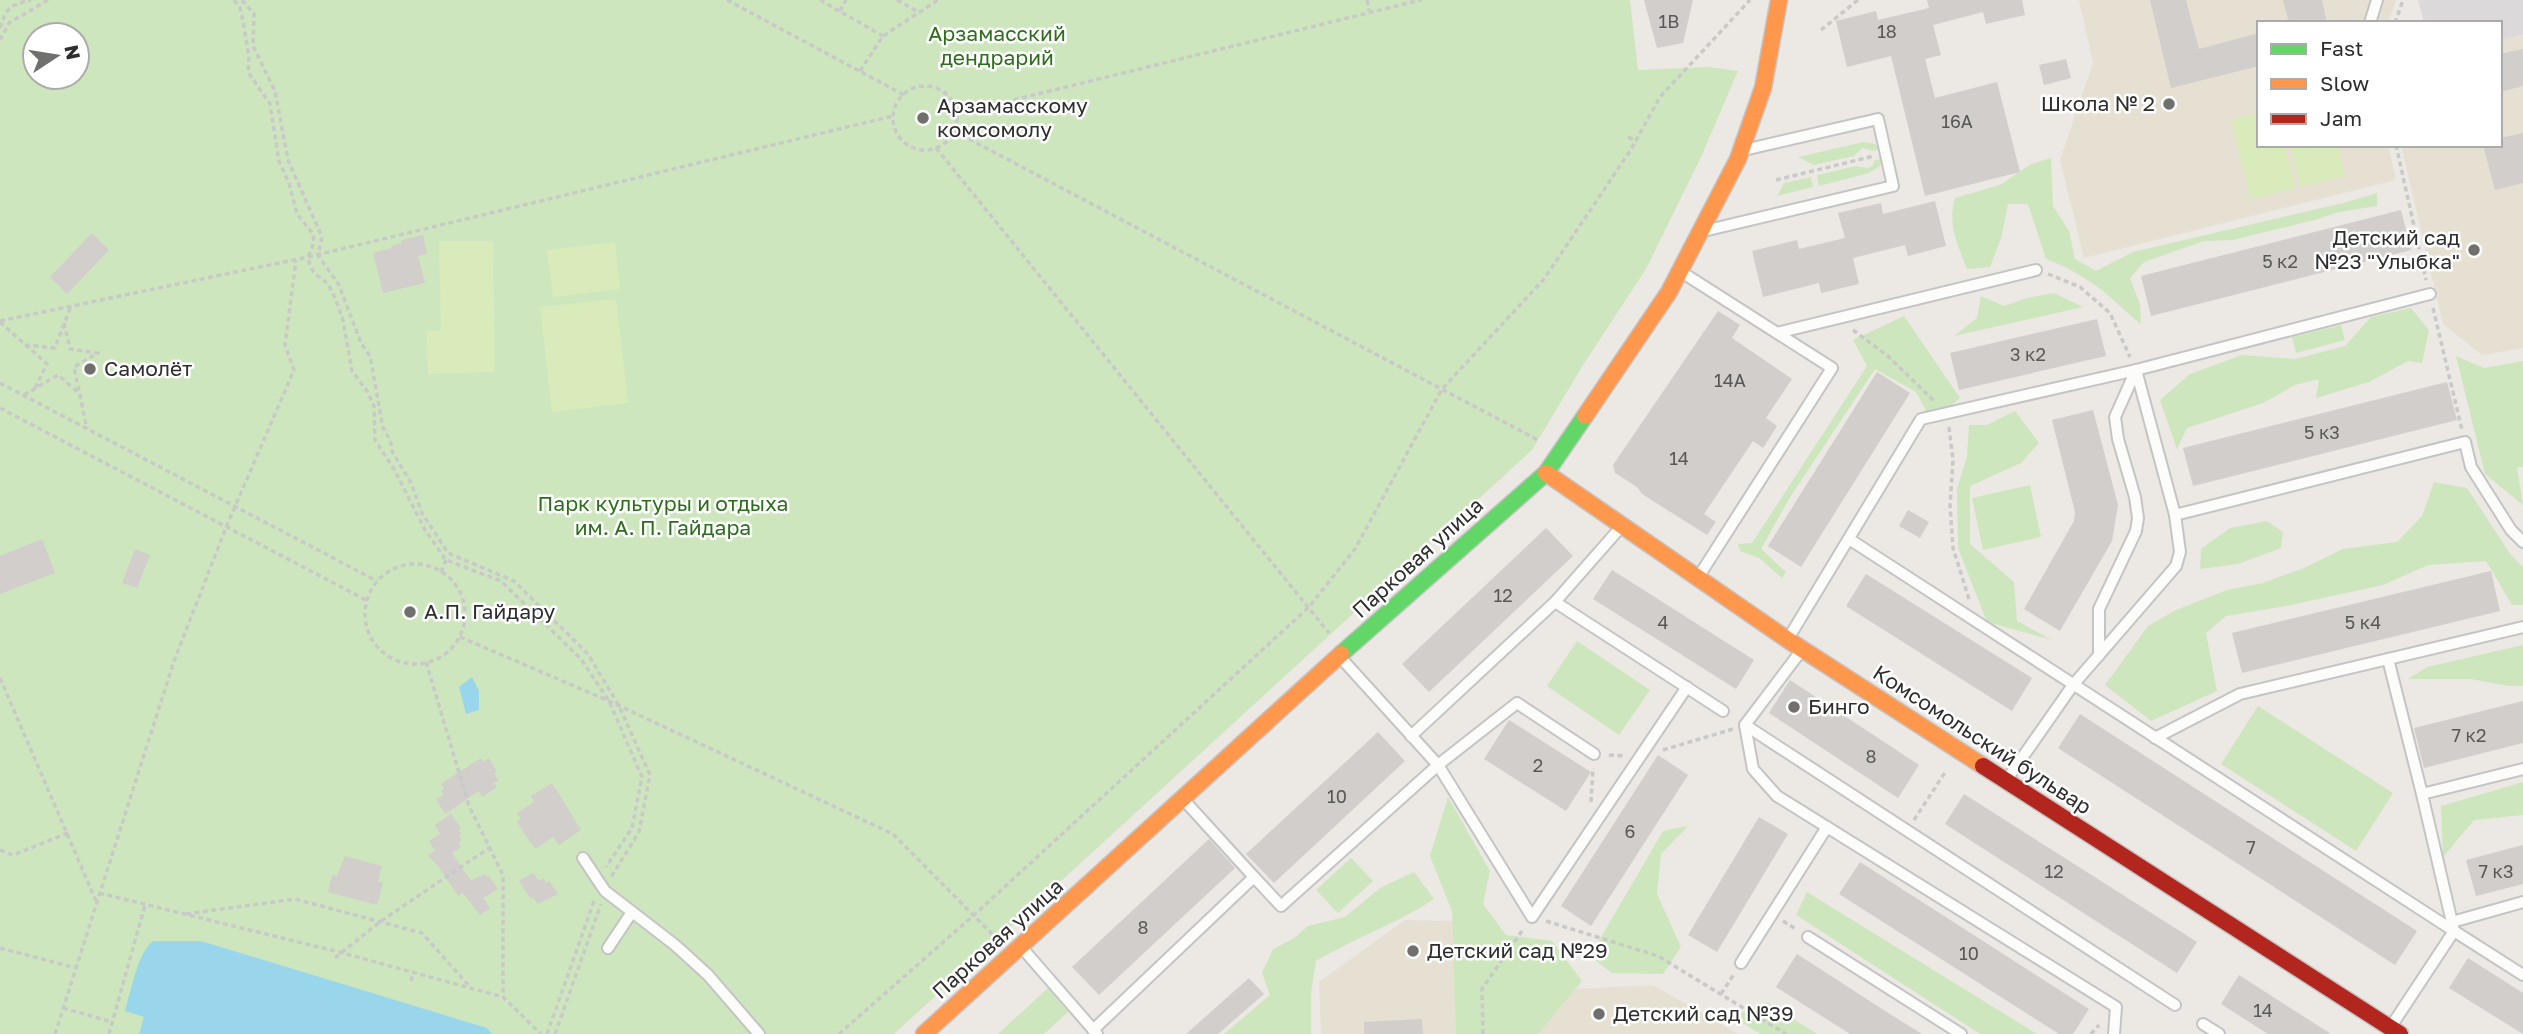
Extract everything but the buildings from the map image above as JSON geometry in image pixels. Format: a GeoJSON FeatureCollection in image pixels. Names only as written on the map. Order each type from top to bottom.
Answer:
{"type":"FeatureCollection","features":[{"type":"Feature","properties":{"kind":"street","name":"Парковая улица"},"geometry":{"type":"LineString","coordinates":[[925,1034],[1339,656],[1546,473],[1669,292],[1702,231],[1741,151],[1763,88],[1779,0]]}},
{"type":"Feature","properties":{"kind":"street","name":"Комсомольский бульвар"},"geometry":{"type":"LineString","coordinates":[[1546,473],[1788,640],[2395,1031]]}},
{"type":"Feature","properties":{"kind":"lane"},"geometry":{"type":"LineString","coordinates":[[2371,21],[2376,0]]}},
{"type":"Feature","properties":{"kind":"lane"},"geometry":{"type":"LineString","coordinates":[[1702,231],[1893,186],[1878,119],[1741,151]]}},
{"type":"Feature","properties":{"kind":"lane"},"geometry":{"type":"LineString","coordinates":[[1777,333],[2036,270]]}},
{"type":"Feature","properties":{"kind":"lane"},"geometry":{"type":"LineString","coordinates":[[1680,271],[1832,368],[1698,577]]}},
{"type":"Feature","properties":{"kind":"lane"},"geometry":{"type":"LineString","coordinates":[[1788,640],[1921,419],[2136,370],[2430,294]]}},
{"type":"Feature","properties":{"kind":"lane"},"geometry":{"type":"LineString","coordinates":[[2007,780],[2073,685],[2176,566],[2180,552],[2175,515],[2136,370]]}},
{"type":"Feature","properties":{"kind":"lane"},"geometry":{"type":"LineString","coordinates":[[2099,655],[2099,609],[2136,531],[2138,518],[2115,417],[2136,370]]}},
{"type":"Feature","properties":{"kind":"lane"},"geometry":{"type":"LineString","coordinates":[[2175,515],[2465,442],[2471,467],[2511,530],[2523,542]]}},
{"type":"Feature","properties":{"kind":"lane"},"geometry":{"type":"LineString","coordinates":[[1411,736],[1556,602],[1623,524]]}},
{"type":"Feature","properties":{"kind":"lane"},"geometry":{"type":"LineString","coordinates":[[1849,539],[2155,738],[2453,926],[2523,975]]}},
{"type":"Feature","properties":{"kind":"lane"},"geometry":{"type":"LineString","coordinates":[[1556,602],[1723,711]]}},
{"type":"Feature","properties":{"kind":"lane"},"geometry":{"type":"LineString","coordinates":[[2155,738],[2241,694],[2523,626]]}},
{"type":"Feature","properties":{"kind":"lane"},"geometry":{"type":"LineString","coordinates":[[1802,649],[1745,725],[1752,769],[1777,796],[2116,1007],[2114,1034]]}},
{"type":"Feature","properties":{"kind":"lane"},"geometry":{"type":"LineString","coordinates":[[1339,656],[1438,765],[1532,917],[1687,687]]}},
{"type":"Feature","properties":{"kind":"lane"},"geometry":{"type":"LineString","coordinates":[[2388,659],[2453,926],[2395,1031]]}},
{"type":"Feature","properties":{"kind":"lane"},"geometry":{"type":"LineString","coordinates":[[1183,798],[1282,906],[1438,765],[1517,703],[1594,754]]}},
{"type":"Feature","properties":{"kind":"lane"},"geometry":{"type":"LineString","coordinates":[[1745,725],[2175,1005]]}},
{"type":"Feature","properties":{"kind":"lane"},"geometry":{"type":"LineString","coordinates":[[2422,794],[2523,769]]}},
{"type":"Feature","properties":{"kind":"lane"},"geometry":{"type":"LineString","coordinates":[[1741,963],[1827,827]]}},
{"type":"Feature","properties":{"kind":"lane"},"geometry":{"type":"LineString","coordinates":[[583,858],[602,887],[708,975],[759,1034]]}},
{"type":"Feature","properties":{"kind":"lane"},"geometry":{"type":"LineString","coordinates":[[1020,946],[1095,1032],[1254,877]]}},
{"type":"Feature","properties":{"kind":"lane"},"geometry":{"type":"LineString","coordinates":[[2453,926],[2523,902]]}},
{"type":"Feature","properties":{"kind":"lane"},"geometry":{"type":"LineString","coordinates":[[608,948],[632,912]]}},
{"type":"Feature","properties":{"kind":"lane"},"geometry":{"type":"LineString","coordinates":[[1808,937],[1961,1034]]}},
{"type":"Feature","properties":{"kind":"lane"},"geometry":{"type":"LineString","coordinates":[[2203,1024],[2219,1034]]}},
{"type":"Feature","properties":{"kind":"path"},"geometry":{"type":"LineString","coordinates":[[0,28],[5,13],[12,4],[31,0]]}},
{"type":"Feature","properties":{"kind":"path"},"geometry":{"type":"LineString","coordinates":[[0,40],[9,23],[48,0]]}},
{"type":"Feature","properties":{"kind":"path"},"geometry":{"type":"LineString","coordinates":[[234,0],[240,8],[243,21],[249,57],[248,72],[270,104],[279,161],[289,183],[297,214],[313,234],[314,242],[308,257],[314,273],[328,284],[344,320],[352,372],[367,391],[374,406],[375,440],[394,469],[425,530],[446,560],[501,581],[581,659],[610,701],[642,777],[632,828],[604,870],[602,887],[555,1034]]}},
{"type":"Feature","properties":{"kind":"path"},"geometry":{"type":"LineString","coordinates":[[242,0],[254,14],[253,47],[275,92],[288,160],[322,237],[318,255],[339,285],[361,343],[370,356],[383,428],[393,453],[411,483],[422,513],[448,552],[514,581],[588,654],[619,706],[650,775],[639,832],[602,887],[547,1034]]}},
{"type":"Feature","properties":{"kind":"path"},"geometry":{"type":"LineString","coordinates":[[727,0],[904,95]]}},
{"type":"Feature","properties":{"kind":"path"},"geometry":{"type":"LineString","coordinates":[[820,0],[883,36]]}},
{"type":"Feature","properties":{"kind":"path"},"geometry":{"type":"LineString","coordinates":[[840,11],[846,0]]}},
{"type":"Feature","properties":{"kind":"path"},"geometry":{"type":"LineString","coordinates":[[897,0],[920,13]]}},
{"type":"Feature","properties":{"kind":"path"},"geometry":{"type":"LineString","coordinates":[[860,71],[883,36],[938,0]]}},
{"type":"Feature","properties":{"kind":"path"},"geometry":{"type":"LineString","coordinates":[[1367,0],[1370,11]]}},
{"type":"Feature","properties":{"kind":"path"},"geometry":{"type":"LineString","coordinates":[[956,114],[1421,0]]}},
{"type":"Feature","properties":{"kind":"path"},"geometry":{"type":"LineString","coordinates":[[839,1034],[974,915],[1309,607],[1355,549],[1442,390],[1544,279],[1636,141],[1660,97],[1749,0]]}},
{"type":"Feature","properties":{"kind":"path"},"geometry":{"type":"LineString","coordinates":[[1821,30],[1858,0]]}},
{"type":"Feature","properties":{"kind":"path"},"geometry":{"type":"LineString","coordinates":[[2396,21],[2403,0]]}},
{"type":"Feature","properties":{"kind":"path"},"geometry":{"type":"LineString","coordinates":[[915,88],[935,88],[951,100],[956,114],[954,131],[944,144],[923,150],[912,148],[896,133],[893,116],[898,101],[904,95],[915,88]]}},
{"type":"Feature","properties":{"kind":"path"},"geometry":{"type":"LineString","coordinates":[[0,321],[318,255],[893,116]]}},
{"type":"Feature","properties":{"kind":"path"},"geometry":{"type":"LineString","coordinates":[[954,131],[1538,440]]}},
{"type":"Feature","properties":{"kind":"path"},"geometry":{"type":"LineString","coordinates":[[1628,138],[1636,141]]}},
{"type":"Feature","properties":{"kind":"path"},"geometry":{"type":"LineString","coordinates":[[936,148],[1329,634]]}},
{"type":"Feature","properties":{"kind":"path"},"geometry":{"type":"LineString","coordinates":[[1776,180],[1886,153]]}},
{"type":"Feature","properties":{"kind":"path"},"geometry":{"type":"LineString","coordinates":[[55,1034],[174,661],[293,370],[285,345],[296,260]]}},
{"type":"Feature","properties":{"kind":"path"},"geometry":{"type":"LineString","coordinates":[[2036,270],[2080,287],[2110,313],[2136,370]]}},
{"type":"Feature","properties":{"kind":"path"},"geometry":{"type":"LineString","coordinates":[[25,345],[55,348],[71,306]]}},
{"type":"Feature","properties":{"kind":"path"},"geometry":{"type":"LineString","coordinates":[[1838,318],[1889,357],[1947,413],[1953,460],[1950,505],[1953,548],[1976,622]]}},
{"type":"Feature","properties":{"kind":"path"},"geometry":{"type":"LineString","coordinates":[[0,321],[47,364],[35,388]]}},
{"type":"Feature","properties":{"kind":"path"},"geometry":{"type":"LineString","coordinates":[[64,323],[70,349],[98,353],[74,367],[87,429]]}},
{"type":"Feature","properties":{"kind":"path"},"geometry":{"type":"LineString","coordinates":[[23,395],[58,375],[79,393]]}},
{"type":"Feature","properties":{"kind":"path"},"geometry":{"type":"LineString","coordinates":[[0,383],[377,581]]}},
{"type":"Feature","properties":{"kind":"path"},"geometry":{"type":"LineString","coordinates":[[0,408],[366,600]]}},
{"type":"Feature","properties":{"kind":"path"},"geometry":{"type":"LineString","coordinates":[[441,572],[446,560]]}},
{"type":"Feature","properties":{"kind":"path"},"geometry":{"type":"LineString","coordinates":[[399,566],[432,566],[441,572],[457,587],[463,603],[464,619],[460,637],[437,659],[405,663],[390,657],[377,647],[366,625],[366,600],[377,581],[399,566]]}},
{"type":"Feature","properties":{"kind":"path"},"geometry":{"type":"LineString","coordinates":[[460,637],[610,701],[893,834],[997,938]]}},
{"type":"Feature","properties":{"kind":"path"},"geometry":{"type":"LineString","coordinates":[[426,662],[469,806],[502,874],[503,997]]}},
{"type":"Feature","properties":{"kind":"path"},"geometry":{"type":"LineString","coordinates":[[0,678],[97,903]]}},
{"type":"Feature","properties":{"kind":"path"},"geometry":{"type":"LineString","coordinates":[[1589,832],[1594,754],[1638,757],[1745,725]]}},
{"type":"Feature","properties":{"kind":"path"},"geometry":{"type":"LineString","coordinates":[[1908,831],[1946,771]]}},
{"type":"Feature","properties":{"kind":"path"},"geometry":{"type":"LineString","coordinates":[[0,850],[13,855],[68,832]]}},
{"type":"Feature","properties":{"kind":"path"},"geometry":{"type":"LineString","coordinates":[[335,958],[339,952],[381,921],[489,848]]}},
{"type":"Feature","properties":{"kind":"path"},"geometry":{"type":"LineString","coordinates":[[99,893],[256,935],[339,952],[503,997],[541,1034]]}},
{"type":"Feature","properties":{"kind":"path"},"geometry":{"type":"LineString","coordinates":[[184,914],[295,899],[381,921],[422,933],[472,989]]}},
{"type":"Feature","properties":{"kind":"path"},"geometry":{"type":"LineString","coordinates":[[108,1034],[145,905]]}},
{"type":"Feature","properties":{"kind":"path"},"geometry":{"type":"LineString","coordinates":[[1771,915],[1808,937]]}},
{"type":"Feature","properties":{"kind":"path"},"geometry":{"type":"LineString","coordinates":[[1483,1034],[1482,989],[1532,917],[1658,956],[1786,1034]]}},
{"type":"Feature","properties":{"kind":"path"},"geometry":{"type":"LineString","coordinates":[[0,948],[76,968]]}},
{"type":"Feature","properties":{"kind":"path"},"geometry":{"type":"LineString","coordinates":[[1721,994],[1741,963]]}},
{"type":"Feature","properties":{"kind":"path"},"geometry":{"type":"LineString","coordinates":[[411,981],[413,972]]}},
{"type":"Feature","properties":{"kind":"path"},"geometry":{"type":"LineString","coordinates":[[63,1008],[112,1022]]}},
{"type":"Feature","properties":{"kind":"shaded area","name":"Школа № 2"},"geometry":{"type":"Polygon","coordinates":[[[2079,0],[2396,0],[2389,21],[2257,21],[2257,147],[2388,147],[2396,180],[2084,258],[2060,160],[2093,63],[2079,0]]]}},
{"type":"Feature","properties":{"kind":"shaded area"},"geometry":{"type":"Polygon","coordinates":[[[2418,0],[2523,0],[2523,35],[2502,40],[2502,21],[2423,21],[2418,0]]]}},
{"type":"Feature","properties":{"kind":"shaded area","name":"Детский сад №23 \"Улыбка\""},"geometry":{"type":"Polygon","coordinates":[[[2523,35],[2523,348],[2482,355],[2443,324],[2401,147],[2502,147],[2502,40],[2523,35]]]}},
{"type":"Feature","properties":{"kind":"shaded area","name":"Детский сад №29"},"geometry":{"type":"Polygon","coordinates":[[[1405,920],[1462,921],[1467,1034],[1321,1034],[1319,982],[1405,920]]]}},
{"type":"Feature","properties":{"kind":"shaded area","name":"Детский сад №39"},"geometry":{"type":"Polygon","coordinates":[[[1653,985],[1738,1034],[1498,1034],[1496,993],[1653,985]]]}},
{"type":"Feature","properties":{"kind":"green space","name":"Парк культуры и отдыха им. А. П. Гайдара"},"geometry":{"type":"Polygon","coordinates":[[[0,0],[1630,0],[1638,70],[1709,67],[1738,71],[1701,157],[1646,269],[1583,365],[1532,450],[894,1034],[0,1034],[0,0]]]}},
{"type":"Feature","properties":{"kind":"green space"},"geometry":{"type":"Polygon","coordinates":[[[2257,114],[2257,147],[2285,147],[2295,188],[2251,199],[2231,120],[2257,114]]]}},
{"type":"Feature","properties":{"kind":"green space"},"geometry":{"type":"Polygon","coordinates":[[[1864,142],[1875,144],[1879,149],[1873,151],[1862,148],[1854,156],[1814,165],[1798,157],[1864,142]]]}},
{"type":"Feature","properties":{"kind":"green space"},"geometry":{"type":"Polygon","coordinates":[[[2290,147],[2338,147],[2345,176],[2300,187],[2290,147]]]}},
{"type":"Feature","properties":{"kind":"green space"},"geometry":{"type":"Polygon","coordinates":[[[2051,158],[2053,206],[2069,231],[2075,259],[2096,271],[2133,252],[2377,193],[2377,206],[2339,212],[2233,240],[2204,241],[2144,262],[2130,278],[2140,304],[2141,324],[2080,275],[2046,259],[2028,204],[2008,204],[2001,238],[1990,267],[1967,269],[1953,226],[1955,198],[2000,185],[2031,164],[2051,158]]]}},
{"type":"Feature","properties":{"kind":"green space"},"geometry":{"type":"Polygon","coordinates":[[[1882,159],[1880,166],[1869,173],[1819,186],[1817,175],[1856,166],[1868,168],[1875,160],[1882,159]]]}},
{"type":"Feature","properties":{"kind":"green space"},"geometry":{"type":"Polygon","coordinates":[[[1811,177],[1813,187],[1777,196],[1784,183],[1811,177]]]}},
{"type":"Feature","properties":{"kind":"green space"},"geometry":{"type":"Polygon","coordinates":[[[439,241],[493,241],[495,372],[428,374],[426,331],[441,330],[439,241]]]}},
{"type":"Feature","properties":{"kind":"green space"},"geometry":{"type":"Polygon","coordinates":[[[615,242],[620,289],[553,297],[547,250],[615,242]]]}},
{"type":"Feature","properties":{"kind":"green space"},"geometry":{"type":"Polygon","coordinates":[[[2054,293],[2083,307],[1954,336],[1977,318],[1981,296],[2004,306],[2054,293]]]}},
{"type":"Feature","properties":{"kind":"green space"},"geometry":{"type":"Polygon","coordinates":[[[616,299],[628,403],[552,412],[540,307],[616,299]]]}},
{"type":"Feature","properties":{"kind":"green space"},"geometry":{"type":"Polygon","coordinates":[[[2411,308],[2429,330],[2422,363],[2408,361],[2369,382],[2316,398],[2319,379],[2295,385],[2263,403],[2187,428],[2177,449],[2160,400],[2190,374],[2242,355],[2295,359],[2345,346],[2371,317],[2411,308]]]}},
{"type":"Feature","properties":{"kind":"green space"},"geometry":{"type":"Polygon","coordinates":[[[1904,316],[1960,398],[1932,422],[1916,392],[1875,369],[1789,499],[1761,549],[1786,572],[1782,578],[1759,558],[1740,551],[1738,544],[1752,543],[1867,366],[1853,340],[1904,316]]]}},
{"type":"Feature","properties":{"kind":"green space"},"geometry":{"type":"Polygon","coordinates":[[[2341,325],[2345,340],[2296,353],[2292,337],[2341,325]]]}},
{"type":"Feature","properties":{"kind":"green space"},"geometry":{"type":"Polygon","coordinates":[[[2456,356],[2484,368],[2523,361],[2523,467],[2517,467],[2523,505],[2485,474],[2456,356]]]}},
{"type":"Feature","properties":{"kind":"green space"},"geometry":{"type":"Polygon","coordinates":[[[2015,411],[2039,443],[2021,463],[1970,486],[1970,544],[2014,582],[2017,621],[2052,640],[1987,622],[1958,548],[1957,489],[1967,456],[1969,425],[1987,425],[2015,411]]]}},
{"type":"Feature","properties":{"kind":"green space"},"geometry":{"type":"Polygon","coordinates":[[[2434,482],[2467,488],[2511,555],[2523,567],[2523,605],[2512,605],[2486,561],[2428,565],[2383,585],[2226,616],[2206,633],[2217,691],[2151,721],[2105,685],[2148,626],[2176,610],[2227,590],[2263,583],[2304,568],[2343,549],[2397,542],[2422,516],[2434,482]]]}},
{"type":"Feature","properties":{"kind":"green space"},"geometry":{"type":"Polygon","coordinates":[[[2030,485],[2041,537],[1983,550],[1972,498],[2030,485]]]}},
{"type":"Feature","properties":{"kind":"green space"},"geometry":{"type":"Polygon","coordinates":[[[2267,521],[2283,532],[2281,548],[2238,564],[2200,569],[2201,549],[2230,528],[2267,521]]]}},
{"type":"Feature","properties":{"kind":"green space"},"geometry":{"type":"Polygon","coordinates":[[[1577,641],[1650,690],[1619,735],[1547,686],[1577,641]]]}},
{"type":"Feature","properties":{"kind":"green space"},"geometry":{"type":"Polygon","coordinates":[[[2523,645],[2523,686],[2471,679],[2408,679],[2427,667],[2523,645]]]}},
{"type":"Feature","properties":{"kind":"green space"},"geometry":{"type":"Polygon","coordinates":[[[2258,706],[2393,793],[2356,851],[2221,764],[2258,706]]]}},
{"type":"Feature","properties":{"kind":"green space"},"geometry":{"type":"Polygon","coordinates":[[[2523,782],[2523,815],[2474,820],[2443,857],[2441,806],[2523,782]]]}},
{"type":"Feature","properties":{"kind":"green space"},"geometry":{"type":"Polygon","coordinates":[[[1448,797],[1490,871],[1483,904],[1506,935],[1552,941],[1582,981],[1538,1034],[1456,1034],[1452,911],[1430,856],[1448,797]]]}},
{"type":"Feature","properties":{"kind":"green space"},"geometry":{"type":"Polygon","coordinates":[[[1688,826],[1661,854],[1657,894],[1681,947],[1663,974],[1612,973],[1590,956],[1663,831],[1688,826]]]}},
{"type":"Feature","properties":{"kind":"green space"},"geometry":{"type":"Polygon","coordinates":[[[1351,858],[1373,881],[1338,913],[1316,890],[1351,858]]]}},
{"type":"Feature","properties":{"kind":"green space"},"geometry":{"type":"Polygon","coordinates":[[[1414,872],[1434,899],[1316,961],[1311,993],[1311,1034],[1224,1034],[1270,995],[1262,973],[1273,949],[1293,939],[1308,926],[1345,917],[1380,888],[1414,872]]]}},
{"type":"Feature","properties":{"kind":"green space"},"geometry":{"type":"Polygon","coordinates":[[[1807,892],[2037,1034],[1980,1034],[1796,915],[1807,892]]]}},
{"type":"Feature","properties":{"kind":"green space"},"geometry":{"type":"Polygon","coordinates":[[[1048,988],[1068,1012],[1044,1034],[998,1034],[1048,988]]]}},
{"type":"Feature","properties":{"kind":"green space"},"geometry":{"type":"Polygon","coordinates":[[[1767,1002],[1817,1034],[1760,1034],[1733,1017],[1767,1002]]]}},
{"type":"Feature","properties":{"kind":"water"},"geometry":{"type":"Polygon","coordinates":[[[472,677],[479,691],[479,710],[466,714],[459,687],[472,677]]]}},
{"type":"Feature","properties":{"kind":"water"},"geometry":{"type":"Polygon","coordinates":[[[153,941],[201,941],[487,1028],[492,1034],[139,1034],[144,1017],[125,1011],[139,963],[153,941]]]}},
{"type":"Feature","properties":{"kind":"traffic: fast"},"geometry":{"type":"LineString","coordinates":[[1341,654],[1546,473],[1585,416]]}},
{"type":"Feature","properties":{"kind":"traffic: slow"},"geometry":{"type":"LineString","coordinates":[[1585,416],[1669,292],[1738,159],[1763,88],[1779,0]]}},
{"type":"Feature","properties":{"kind":"traffic: slow"},"geometry":{"type":"LineString","coordinates":[[1546,473],[1788,640],[1983,766]]}},
{"type":"Feature","properties":{"kind":"traffic: slow"},"geometry":{"type":"LineString","coordinates":[[924,1034],[1341,654]]}},
{"type":"Feature","properties":{"kind":"traffic: jam"},"geometry":{"type":"LineString","coordinates":[[1983,766],[2400,1034]]}},
{"type":"Feature","properties":{"kind":"place","name":"Школа № 2"},"geometry":{"type":"Point","coordinates":[2169,104]}},
{"type":"Feature","properties":{"kind":"place","name":"Арзамасскому комсомолу"},"geometry":{"type":"Point","coordinates":[923,118]}},
{"type":"Feature","properties":{"kind":"place","name":"Детский сад №23 \"Улыбка\""},"geometry":{"type":"Point","coordinates":[2474,250]}},
{"type":"Feature","properties":{"kind":"place","name":"Самолёт"},"geometry":{"type":"Point","coordinates":[90,369]}},
{"type":"Feature","properties":{"kind":"place","name":"А.П. Гайдару"},"geometry":{"type":"Point","coordinates":[410,612]}},
{"type":"Feature","properties":{"kind":"place","name":"Бинго"},"geometry":{"type":"Point","coordinates":[1794,707]}},
{"type":"Feature","properties":{"kind":"place","name":"Детский сад №29"},"geometry":{"type":"Point","coordinates":[1413,951]}},
{"type":"Feature","properties":{"kind":"place","name":"Детский сад №39"},"geometry":{"type":"Point","coordinates":[1599,1014]}},
{"type":"Feature","properties":{"kind":"park label","name":"Арзамасский дендрарий"},"geometry":{"type":"Point","coordinates":[997,46]}}]}
